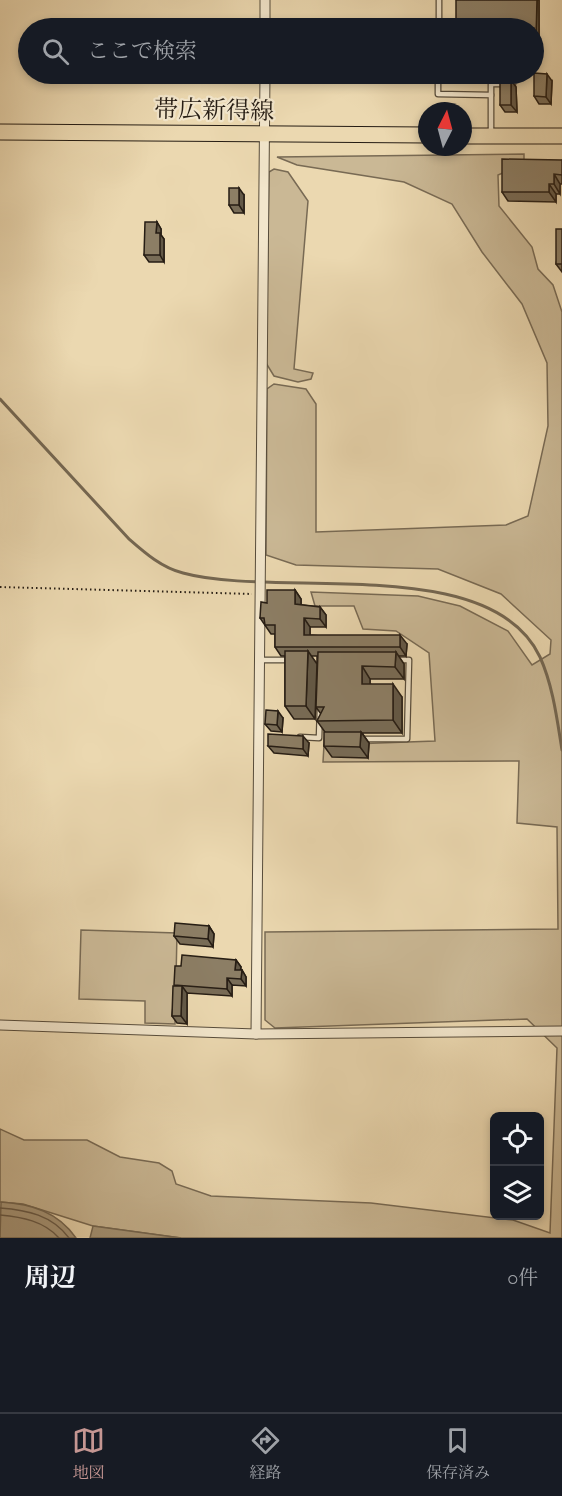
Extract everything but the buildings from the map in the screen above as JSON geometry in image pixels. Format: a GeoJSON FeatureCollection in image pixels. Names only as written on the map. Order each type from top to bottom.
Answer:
{"type":"FeatureCollection","features":[{"type":"Feature","properties":{"kind":"main road","name":"帯広新得線"},"geometry":{"type":"LineString","coordinates":[[0,132],[418,135]]}},
{"type":"Feature","properties":{"kind":"main road"},"geometry":{"type":"LineString","coordinates":[[472,136],[562,136]]}},
{"type":"Feature","properties":{"kind":"street"},"geometry":{"type":"LineString","coordinates":[[265,0],[265,18]]}},
{"type":"Feature","properties":{"kind":"street"},"geometry":{"type":"LineString","coordinates":[[256,1034],[265,84]]}},
{"type":"Feature","properties":{"kind":"street"},"geometry":{"type":"LineString","coordinates":[[0,1025],[256,1034],[562,1031]]}},
{"type":"Feature","properties":{"kind":"lane"},"geometry":{"type":"LineString","coordinates":[[439,0],[439,18]]}},
{"type":"Feature","properties":{"kind":"lane"},"geometry":{"type":"LineString","coordinates":[[438,84],[438,94],[491,94]]}},
{"type":"Feature","properties":{"kind":"lane"},"geometry":{"type":"LineString","coordinates":[[491,136],[491,84],[513,84]]}},
{"type":"Feature","properties":{"kind":"lane"},"geometry":{"type":"LineString","coordinates":[[260,660],[301,660]]}},
{"type":"Feature","properties":{"kind":"lane"},"geometry":{"type":"LineString","coordinates":[[353,739],[407,739],[409,660],[387,660]]}},
{"type":"Feature","properties":{"kind":"lane"},"geometry":{"type":"LineString","coordinates":[[319,738],[320,704]]}},
{"type":"Feature","properties":{"kind":"lane"},"geometry":{"type":"LineString","coordinates":[[259,736],[271,736]]}},
{"type":"Feature","properties":{"kind":"lane"},"geometry":{"type":"LineString","coordinates":[[295,737],[330,738]]}},
{"type":"Feature","properties":{"kind":"path"},"geometry":{"type":"LineString","coordinates":[[0,588],[260,593]]}},
{"type":"Feature","properties":{"kind":"shaded area"},"geometry":{"type":"Polygon","coordinates":[[[524,154],[524,164],[498,175],[499,206],[532,247],[538,269],[553,285],[562,312],[562,1238],[181,1238],[93,1226],[23,1204],[0,1202],[0,1129],[24,1140],[87,1140],[120,1157],[159,1163],[172,1171],[176,1184],[211,1196],[371,1203],[490,1217],[490,1220],[513,1220],[550,1233],[557,1048],[527,1019],[275,1028],[265,1020],[265,932],[558,929],[557,827],[517,823],[519,761],[323,762],[324,745],[435,741],[429,653],[396,631],[363,629],[354,606],[315,606],[311,592],[418,596],[460,606],[508,631],[532,665],[550,654],[551,640],[501,594],[438,569],[296,565],[266,555],[267,389],[274,384],[306,389],[316,404],[316,532],[506,525],[528,516],[548,426],[547,363],[522,304],[482,252],[452,204],[404,182],[297,165],[277,157],[524,154]]]}},
{"type":"Feature","properties":{"kind":"shaded area"},"geometry":{"type":"Polygon","coordinates":[[[274,169],[288,172],[308,201],[294,369],[313,373],[311,379],[298,382],[274,376],[266,363],[269,172],[274,169]]]}},
{"type":"Feature","properties":{"kind":"shaded area"},"geometry":{"type":"Polygon","coordinates":[[[81,930],[177,933],[175,1024],[145,1023],[145,1001],[79,999],[81,930]]]}},
{"type":"Feature","properties":{"kind":"water"},"geometry":{"type":"Polygon","coordinates":[[[1,1202],[34,1207],[43,1211],[61,1222],[76,1238],[0,1238],[1,1202]]]}},
{"type":"Feature","properties":{"kind":"water"},"geometry":{"type":"Polygon","coordinates":[[[93,1226],[181,1238],[90,1238],[93,1226]]]}},
{"type":"Feature","properties":{"kind":"waterway"},"geometry":{"type":"LineString","coordinates":[[0,399],[129,539],[168,568],[223,580],[378,585],[430,591],[477,603],[514,624],[540,657],[554,703],[562,750]]}}]}
